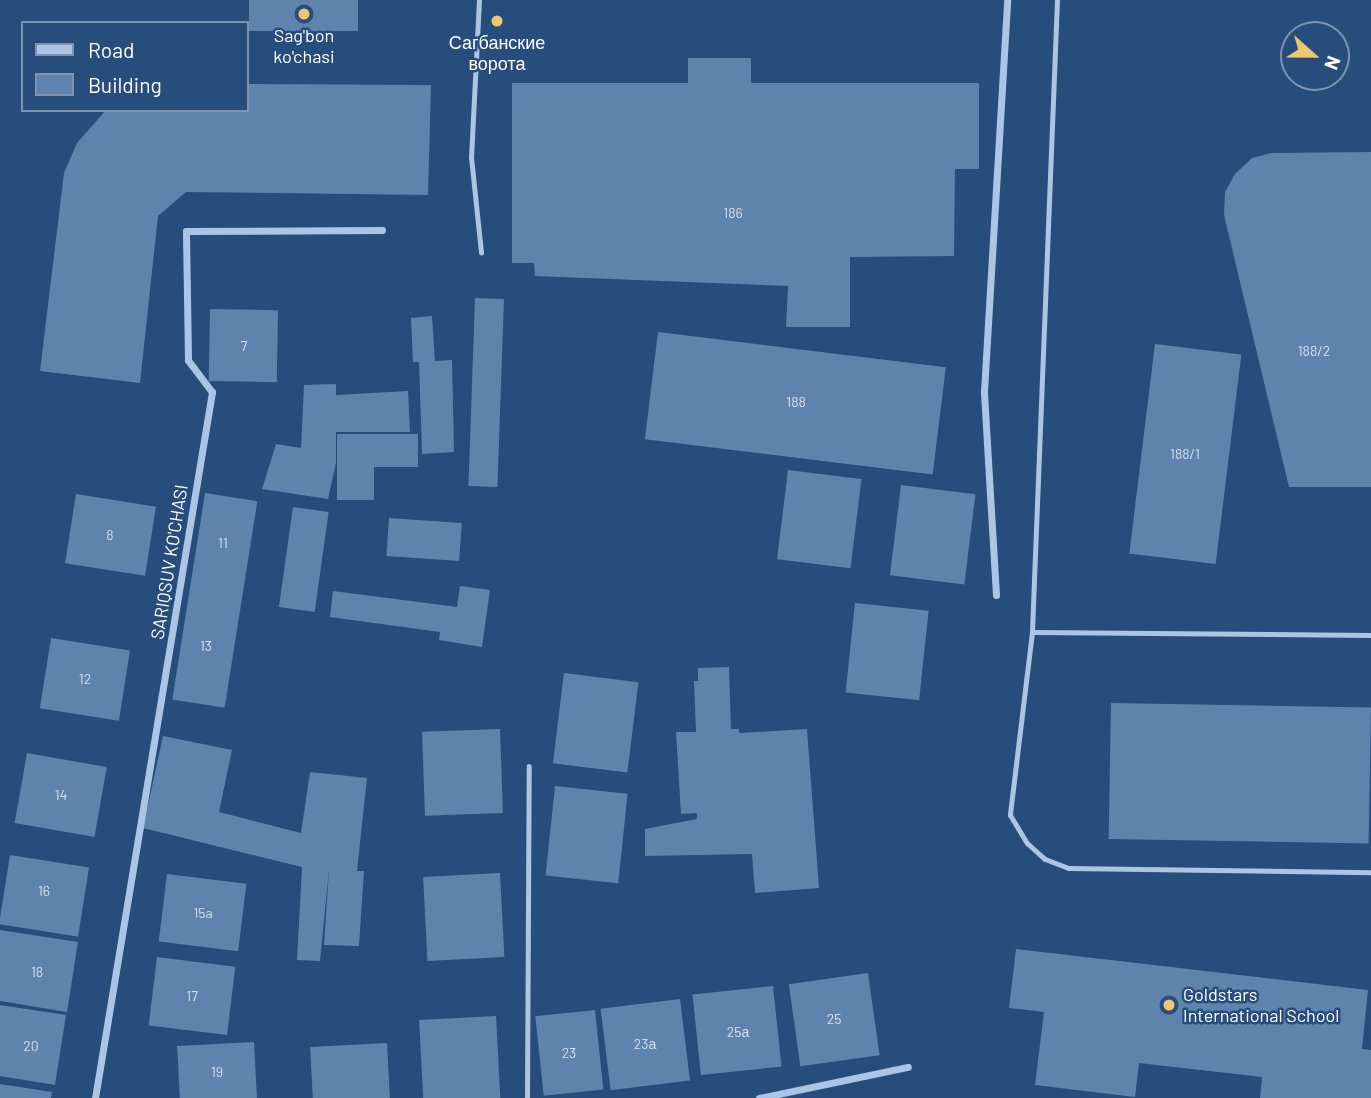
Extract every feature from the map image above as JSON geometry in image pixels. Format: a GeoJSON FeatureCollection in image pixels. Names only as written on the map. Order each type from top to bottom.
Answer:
{"type":"FeatureCollection","features":[{"type":"Feature","properties":{"kind":"street"},"geometry":{"type":"LineString","coordinates":[[996,595],[984,391],[1007,0]]}},
{"type":"Feature","properties":{"kind":"street","name":"SARIQSUV KO'CHASI"},"geometry":{"type":"LineString","coordinates":[[95,1098],[212,392],[188,360],[186,232],[382,230]]}},
{"type":"Feature","properties":{"kind":"street"},"geometry":{"type":"LineString","coordinates":[[759,1098],[908,1067]]}},
{"type":"Feature","properties":{"kind":"lane"},"geometry":{"type":"LineString","coordinates":[[479,0],[471,157],[481,252]]}},
{"type":"Feature","properties":{"kind":"lane"},"geometry":{"type":"LineString","coordinates":[[1057,0],[1032,632],[1010,815],[1027,843],[1045,859],[1068,869],[1371,872]]}},
{"type":"Feature","properties":{"kind":"lane"},"geometry":{"type":"LineString","coordinates":[[1032,632],[1371,635]]}},
{"type":"Feature","properties":{"kind":"lane"},"geometry":{"type":"LineString","coordinates":[[527,1098],[528,766]]}},
{"type":"Feature","properties":{"kind":"building","name":"Sag'bon ko'chasi"},"geometry":{"type":"Polygon","coordinates":[[[249,0],[358,0],[358,31],[249,31],[249,0]]]}},
{"type":"Feature","properties":{"kind":"building"},"geometry":{"type":"Polygon","coordinates":[[[688,58],[751,58],[751,83],[979,83],[979,169],[955,169],[954,256],[850,257],[850,327],[786,327],[788,286],[535,276],[534,263],[512,263],[512,83],[688,83],[688,58]]]}},
{"type":"Feature","properties":{"kind":"building"},"geometry":{"type":"Polygon","coordinates":[[[248,84],[431,85],[428,195],[186,192],[158,216],[140,383],[40,371],[64,173],[77,143],[104,112],[248,112],[248,84]]]}},
{"type":"Feature","properties":{"kind":"building"},"geometry":{"type":"Polygon","coordinates":[[[1371,152],[1371,487],[1289,487],[1224,215],[1225,192],[1235,174],[1252,158],[1271,153],[1371,152]]]}},
{"type":"Feature","properties":{"kind":"building"},"geometry":{"type":"Polygon","coordinates":[[[475,298],[504,299],[497,487],[468,486],[475,298]]]}},
{"type":"Feature","properties":{"kind":"building"},"geometry":{"type":"Polygon","coordinates":[[[210,309],[278,310],[277,382],[209,381],[210,309]]]}},
{"type":"Feature","properties":{"kind":"building"},"geometry":{"type":"Polygon","coordinates":[[[432,316],[435,361],[452,360],[454,452],[422,454],[419,362],[413,362],[411,318],[432,316]]]}},
{"type":"Feature","properties":{"kind":"building"},"geometry":{"type":"Polygon","coordinates":[[[658,332],[946,367],[933,475],[645,439],[658,332]]]}},
{"type":"Feature","properties":{"kind":"building"},"geometry":{"type":"Polygon","coordinates":[[[1155,344],[1241,355],[1216,564],[1129,553],[1155,344]]]}},
{"type":"Feature","properties":{"kind":"building"},"geometry":{"type":"Polygon","coordinates":[[[336,384],[336,395],[408,391],[410,432],[336,432],[336,463],[328,499],[262,489],[276,444],[301,448],[304,385],[336,384]]]}},
{"type":"Feature","properties":{"kind":"building"},"geometry":{"type":"Polygon","coordinates":[[[337,434],[418,434],[418,467],[374,467],[374,500],[337,500],[337,434]]]}},
{"type":"Feature","properties":{"kind":"building"},"geometry":{"type":"Polygon","coordinates":[[[788,470],[861,479],[850,568],[777,559],[788,470]]]}},
{"type":"Feature","properties":{"kind":"building"},"geometry":{"type":"Polygon","coordinates":[[[901,485],[975,494],[964,584],[890,575],[901,485]]]}},
{"type":"Feature","properties":{"kind":"building"},"geometry":{"type":"Polygon","coordinates":[[[205,493],[257,501],[225,708],[172,699],[205,493]]]}},
{"type":"Feature","properties":{"kind":"building"},"geometry":{"type":"Polygon","coordinates":[[[76,494],[156,507],[145,576],[65,563],[76,494]]]}},
{"type":"Feature","properties":{"kind":"building"},"geometry":{"type":"Polygon","coordinates":[[[293,507],[329,512],[315,612],[279,607],[293,507]]]}},
{"type":"Feature","properties":{"kind":"building"},"geometry":{"type":"Polygon","coordinates":[[[389,518],[462,523],[459,561],[386,556],[389,518]]]}},
{"type":"Feature","properties":{"kind":"building"},"geometry":{"type":"Polygon","coordinates":[[[460,586],[490,590],[482,647],[439,640],[440,632],[330,617],[333,591],[457,607],[460,586]]]}},
{"type":"Feature","properties":{"kind":"building"},"geometry":{"type":"Polygon","coordinates":[[[855,603],[929,611],[919,700],[846,693],[855,603]]]}},
{"type":"Feature","properties":{"kind":"building"},"geometry":{"type":"Polygon","coordinates":[[[51,638],[130,651],[119,721],[40,708],[51,638]]]}},
{"type":"Feature","properties":{"kind":"building"},"geometry":{"type":"Polygon","coordinates":[[[729,667],[731,729],[739,729],[739,733],[807,729],[819,888],[755,893],[752,854],[645,856],[645,829],[697,819],[697,813],[681,814],[676,732],[696,732],[694,681],[698,681],[698,668],[729,667]]]}},
{"type":"Feature","properties":{"kind":"building"},"geometry":{"type":"Polygon","coordinates":[[[564,673],[638,682],[627,772],[553,763],[564,673]]]}},
{"type":"Feature","properties":{"kind":"building"},"geometry":{"type":"Polygon","coordinates":[[[1111,703],[1371,708],[1369,844],[1109,839],[1111,703]]]}},
{"type":"Feature","properties":{"kind":"building"},"geometry":{"type":"Polygon","coordinates":[[[500,729],[503,813],[425,816],[422,732],[500,729]]]}},
{"type":"Feature","properties":{"kind":"building"},"geometry":{"type":"Polygon","coordinates":[[[163,736],[232,750],[219,812],[301,833],[310,772],[367,778],[357,871],[364,871],[359,946],[324,945],[329,869],[320,961],[297,960],[302,867],[143,828],[163,736]]]}},
{"type":"Feature","properties":{"kind":"building"},"geometry":{"type":"Polygon","coordinates":[[[27,753],[107,767],[94,837],[15,823],[27,753]]]}},
{"type":"Feature","properties":{"kind":"building"},"geometry":{"type":"Polygon","coordinates":[[[555,786],[628,794],[618,883],[546,876],[555,786]]]}},
{"type":"Feature","properties":{"kind":"building"},"geometry":{"type":"Polygon","coordinates":[[[10,855],[89,868],[78,937],[0,924],[10,855]]]}},
{"type":"Feature","properties":{"kind":"building"},"geometry":{"type":"Polygon","coordinates":[[[500,873],[504,957],[428,961],[423,877],[500,873]]]}},
{"type":"Feature","properties":{"kind":"building"},"geometry":{"type":"Polygon","coordinates":[[[167,874],[246,884],[238,951],[159,941],[167,874]]]}},
{"type":"Feature","properties":{"kind":"building"},"geometry":{"type":"Polygon","coordinates":[[[0,930],[78,942],[67,1012],[0,1001],[0,930]]]}},
{"type":"Feature","properties":{"kind":"building"},"geometry":{"type":"Polygon","coordinates":[[[1016,949],[1368,990],[1362,1049],[1371,1050],[1371,1098],[1260,1098],[1262,1077],[1139,1063],[1135,1097],[1035,1085],[1044,1012],[1009,1008],[1016,949]]]}},
{"type":"Feature","properties":{"kind":"building"},"geometry":{"type":"Polygon","coordinates":[[[157,957],[235,967],[227,1035],[149,1025],[157,957]]]}},
{"type":"Feature","properties":{"kind":"building"},"geometry":{"type":"Polygon","coordinates":[[[868,973],[880,1055],[800,1066],[789,984],[868,973]]]}},
{"type":"Feature","properties":{"kind":"building"},"geometry":{"type":"Polygon","coordinates":[[[773,986],[781,1067],[701,1075],[692,994],[773,986]]]}},
{"type":"Feature","properties":{"kind":"building"},"geometry":{"type":"Polygon","coordinates":[[[680,999],[690,1080],[611,1090],[601,1009],[680,999]]]}},
{"type":"Feature","properties":{"kind":"building"},"geometry":{"type":"Polygon","coordinates":[[[0,1005],[66,1015],[55,1085],[0,1076],[0,1005]]]}},
{"type":"Feature","properties":{"kind":"building"},"geometry":{"type":"Polygon","coordinates":[[[595,1010],[603,1090],[544,1096],[535,1016],[595,1010]]]}},
{"type":"Feature","properties":{"kind":"building"},"geometry":{"type":"Polygon","coordinates":[[[496,1016],[500,1098],[423,1098],[419,1020],[496,1016]]]}},
{"type":"Feature","properties":{"kind":"building"},"geometry":{"type":"Polygon","coordinates":[[[254,1042],[257,1098],[180,1098],[177,1046],[254,1042]]]}},
{"type":"Feature","properties":{"kind":"building"},"geometry":{"type":"Polygon","coordinates":[[[387,1043],[390,1098],[313,1098],[310,1047],[387,1043]]]}},
{"type":"Feature","properties":{"kind":"building"},"geometry":{"type":"Polygon","coordinates":[[[0,1084],[52,1092],[51,1098],[0,1098],[0,1084]]]}},
{"type":"Feature","properties":{"kind":"place","name":"Sag'bon ko'chasi"},"geometry":{"type":"Point","coordinates":[304,14]}},
{"type":"Feature","properties":{"kind":"place","name":"Сагбанские ворота"},"geometry":{"type":"Point","coordinates":[497,21]}},
{"type":"Feature","properties":{"kind":"place","name":"Goldstars International School"},"geometry":{"type":"Point","coordinates":[1169,1005]}}]}
